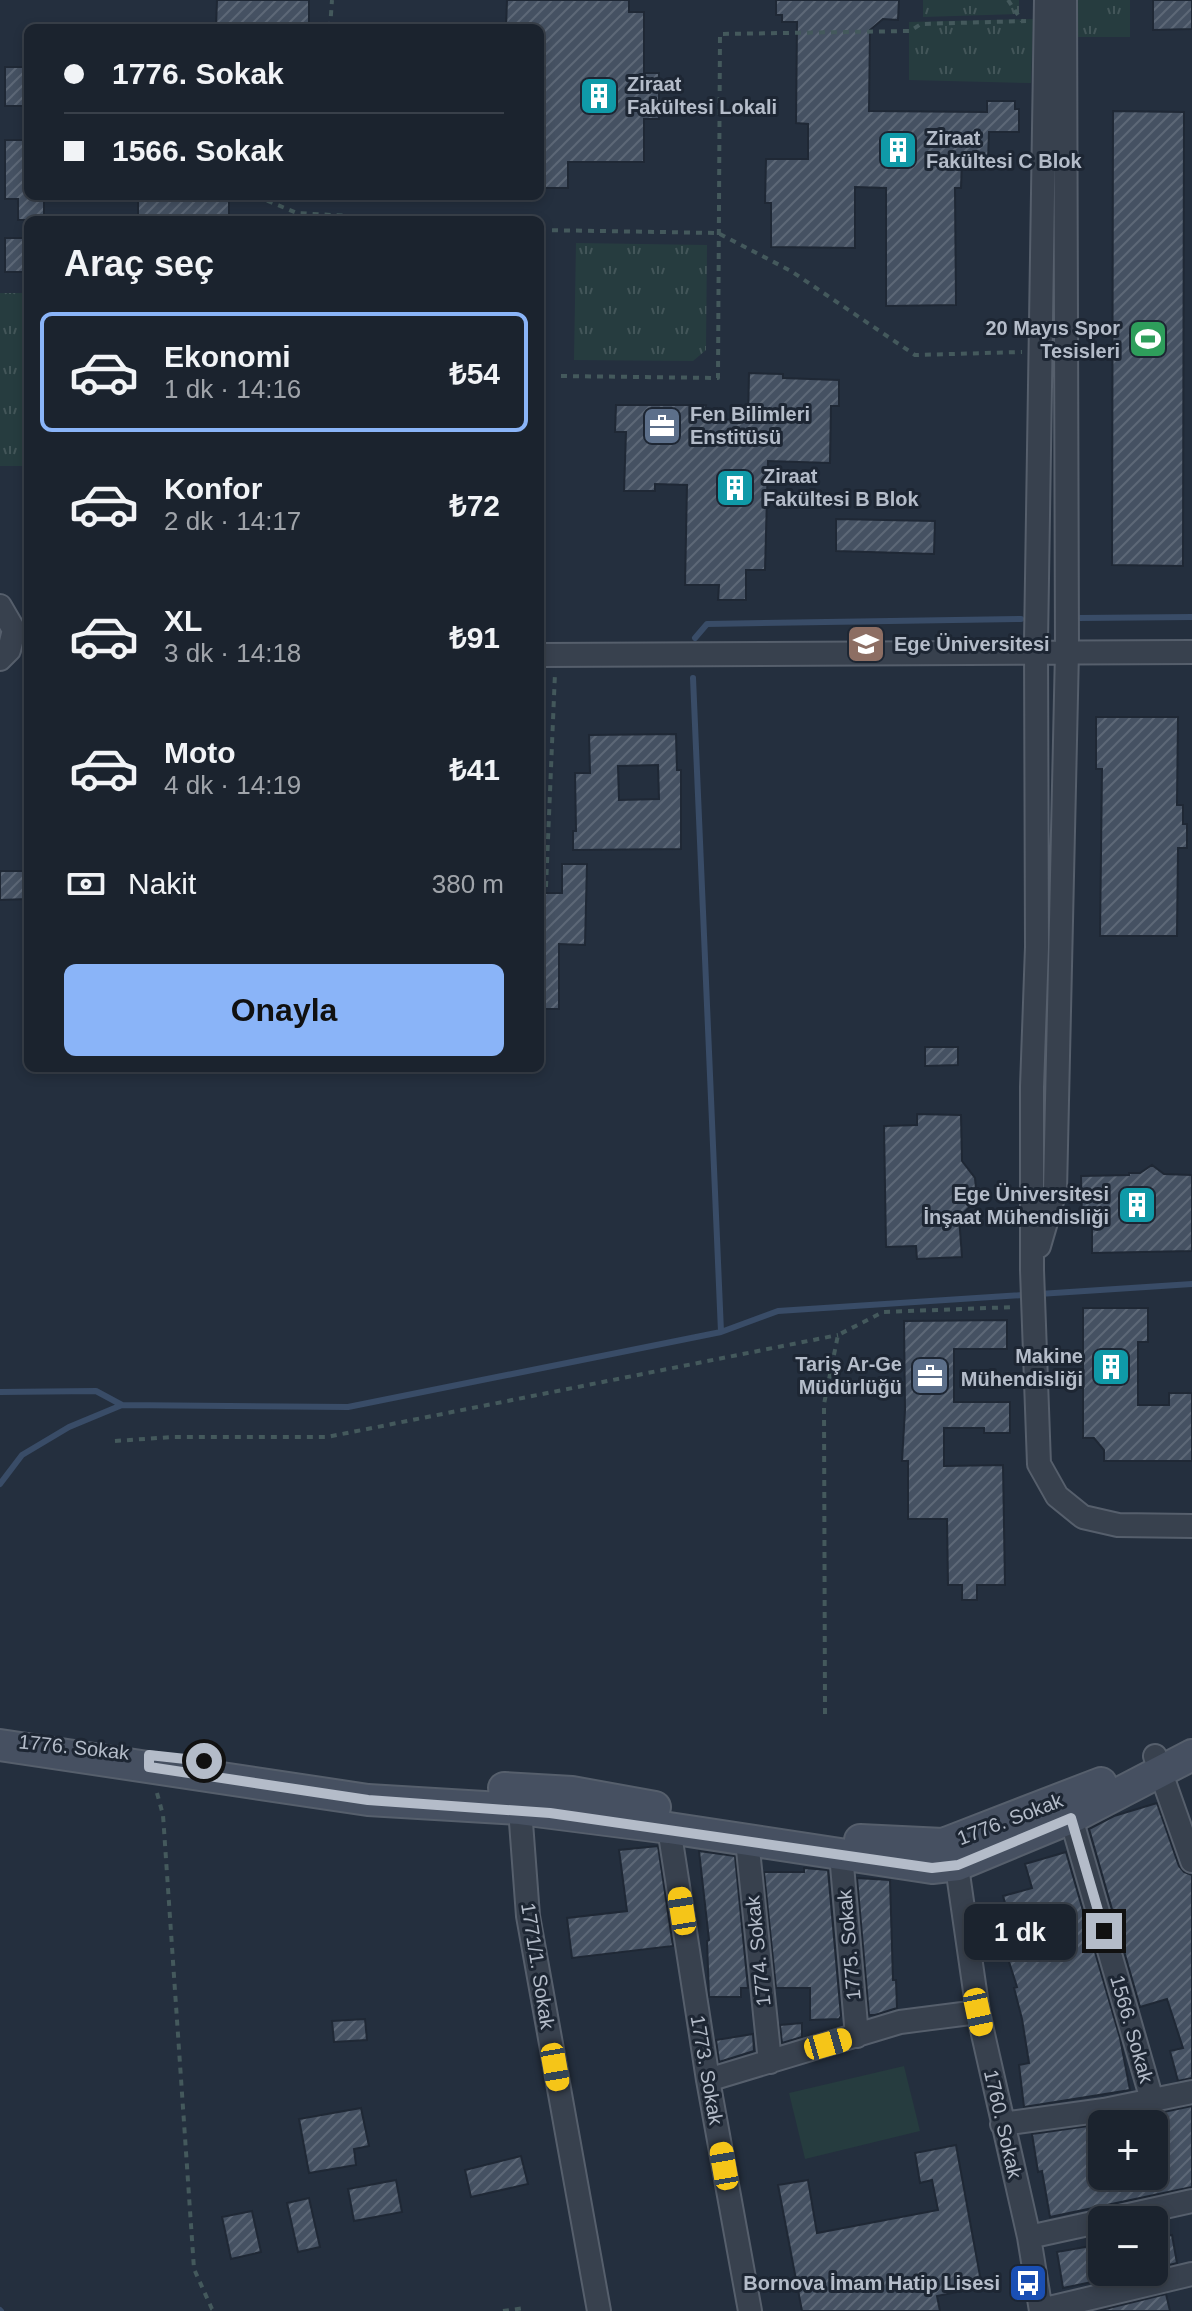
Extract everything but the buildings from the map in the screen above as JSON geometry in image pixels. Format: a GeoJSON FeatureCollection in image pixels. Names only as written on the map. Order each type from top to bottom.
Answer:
{"type":"FeatureCollection","features":[{"type":"Feature","properties":{"kind":"street"},"geometry":{"type":"LineString","coordinates":[[1032,1289],[1055,1191],[1067,651],[1056,53],[1052,4]]}},
{"type":"Feature","properties":{"kind":"street"},"geometry":{"type":"LineString","coordinates":[[1056,53],[1041,351],[1036,651],[1037,947],[1032,1289],[1039,1464],[1057,1496],[1083,1517],[1118,1525],[1192,1526]]}},
{"type":"Feature","properties":{"kind":"street"},"geometry":{"type":"LineString","coordinates":[[2,609],[24,623]]}},
{"type":"Feature","properties":{"kind":"street"},"geometry":{"type":"LineString","coordinates":[[1,659],[9,650],[14,630],[2,609]]}},
{"type":"Feature","properties":{"kind":"street"},"geometry":{"type":"LineString","coordinates":[[548,655],[1192,652]]}},
{"type":"Feature","properties":{"kind":"street"},"geometry":{"type":"LineString","coordinates":[[1,659],[24,657]]}},
{"type":"Feature","properties":{"kind":"street"},"geometry":{"type":"LineString","coordinates":[[1037,947],[1061,947]]}},
{"type":"Feature","properties":{"kind":"street"},"geometry":{"type":"LineString","coordinates":[[1034,1056],[1058,1057]]}},
{"type":"Feature","properties":{"kind":"street","name":"1776. Sokak"},"geometry":{"type":"LineString","coordinates":[[956,1853],[1071,1818],[1192,1738]]}},
{"type":"Feature","properties":{"kind":"street","name":"1776. Sokak"},"geometry":{"type":"LineString","coordinates":[[0,1743],[149,1761],[343,1778],[572,1792],[846,1839],[943,1844],[956,1853]]}},
{"type":"Feature","properties":{"kind":"street","name":"1776. Sokak"},"geometry":{"type":"LineString","coordinates":[[149,1761],[368,1800],[520,1809],[932,1868],[956,1853],[1086,1790],[1158,1763],[1192,1755]]}},
{"type":"Feature","properties":{"kind":"street"},"geometry":{"type":"LineString","coordinates":[[1158,1763],[1192,1861]]}},
{"type":"Feature","properties":{"kind":"street","name":"1771/1. Sokak"},"geometry":{"type":"LineString","coordinates":[[520,1809],[528,1916],[599,2311]]}},
{"type":"Feature","properties":{"kind":"street","name":"1566. Sokak"},"geometry":{"type":"LineString","coordinates":[[1071,1818],[1152,2100]]}},
{"type":"Feature","properties":{"kind":"street","name":"1773. Sokak"},"geometry":{"type":"LineString","coordinates":[[669,1828],[708,2080],[750,2311]]}},
{"type":"Feature","properties":{"kind":"street","name":"1774. Sokak"},"geometry":{"type":"LineString","coordinates":[[747,1840],[770,2062]]}},
{"type":"Feature","properties":{"kind":"street","name":"1760. Sokak"},"geometry":{"type":"LineString","coordinates":[[956,1853],[978,2012],[1029,2237],[1041,2311]]}},
{"type":"Feature","properties":{"kind":"street","name":"1775. Sokak"},"geometry":{"type":"LineString","coordinates":[[841,1854],[857,2036]]}},
{"type":"Feature","properties":{"kind":"street"},"geometry":{"type":"LineString","coordinates":[[708,2080],[900,2022],[978,2012]]}},
{"type":"Feature","properties":{"kind":"street"},"geometry":{"type":"LineString","coordinates":[[1002,2124],[1192,2092]]}},
{"type":"Feature","properties":{"kind":"street"},"geometry":{"type":"LineString","coordinates":[[1168,2206],[1192,2201]]}},
{"type":"Feature","properties":{"kind":"street"},"geometry":{"type":"LineString","coordinates":[[1029,2237],[1088,2224]]}},
{"type":"Feature","properties":{"kind":"street"},"geometry":{"type":"LineString","coordinates":[[1041,2311],[1192,2274]]}},
{"type":"Feature","properties":{"kind":"path"},"geometry":{"type":"LineString","coordinates":[[330,24],[332,0]]}},
{"type":"Feature","properties":{"kind":"path"},"geometry":{"type":"LineString","coordinates":[[1008,0],[1023,22]]}},
{"type":"Feature","properties":{"kind":"path"},"geometry":{"type":"LineString","coordinates":[[561,376],[718,378],[720,34],[910,31],[921,24],[1023,22],[1052,4]]}},
{"type":"Feature","properties":{"kind":"path"},"geometry":{"type":"LineString","coordinates":[[266,200],[297,213],[350,216]]}},
{"type":"Feature","properties":{"kind":"path"},"geometry":{"type":"LineString","coordinates":[[544,230],[718,233],[791,271],[915,355],[1041,351]]}},
{"type":"Feature","properties":{"kind":"path"},"geometry":{"type":"LineString","coordinates":[[546,887],[548,655]]}},
{"type":"Feature","properties":{"kind":"path"},"geometry":{"type":"LineString","coordinates":[[115,1441],[172,1437],[327,1437],[838,1335],[883,1312],[1032,1289]]}},
{"type":"Feature","properties":{"kind":"path"},"geometry":{"type":"LineString","coordinates":[[825,1714],[824,1404],[838,1335]]}},
{"type":"Feature","properties":{"kind":"path"},"geometry":{"type":"LineString","coordinates":[[149,1761],[163,1815],[194,2269],[215,2311]]}},
{"type":"Feature","properties":{"kind":"path"},"geometry":{"type":"LineString","coordinates":[[503,2311],[525,2308]]}},
{"type":"Feature","properties":{"kind":"green space"},"geometry":{"type":"Polygon","coordinates":[[[923,0],[1019,0],[1019,14],[923,17],[923,0]]]}},
{"type":"Feature","properties":{"kind":"green space"},"geometry":{"type":"Polygon","coordinates":[[[1076,0],[1130,0],[1130,37],[1076,37],[1076,0]]]}},
{"type":"Feature","properties":{"kind":"green space"},"geometry":{"type":"Polygon","coordinates":[[[1033,19],[1031,83],[909,80],[909,22],[1033,19]]]}},
{"type":"Feature","properties":{"kind":"green space"},"geometry":{"type":"Polygon","coordinates":[[[576,243],[707,245],[706,350],[693,361],[574,360],[576,243]]]}},
{"type":"Feature","properties":{"kind":"green space"},"geometry":{"type":"Polygon","coordinates":[[[0,293],[24,293],[24,466],[0,466],[0,293]]]}},
{"type":"Feature","properties":{"kind":"green space"},"geometry":{"type":"Polygon","coordinates":[[[904,2066],[920,2131],[805,2159],[789,2093],[904,2066]]]}},
{"type":"Feature","properties":{"kind":"waterway"},"geometry":{"type":"LineString","coordinates":[[1078,618],[1192,617]]}},
{"type":"Feature","properties":{"kind":"waterway"},"geometry":{"type":"LineString","coordinates":[[695,638],[707,624],[1021,619]]}},
{"type":"Feature","properties":{"kind":"waterway"},"geometry":{"type":"LineString","coordinates":[[693,678],[721,1332]]}},
{"type":"Feature","properties":{"kind":"waterway"},"geometry":{"type":"LineString","coordinates":[[0,1484],[22,1455],[69,1427],[122,1405],[348,1407],[721,1332],[778,1311],[1192,1284]]}},
{"type":"Feature","properties":{"kind":"waterway"},"geometry":{"type":"LineString","coordinates":[[0,1392],[96,1391],[122,1405]]}},
{"type":"Feature","properties":{"kind":"place","name":"Ziraat Fakültesi Lokali"},"geometry":{"type":"Point","coordinates":[599,96]}},
{"type":"Feature","properties":{"kind":"place","name":"Ziraat Fakültesi C Blok"},"geometry":{"type":"Point","coordinates":[898,150]}},
{"type":"Feature","properties":{"kind":"place","name":"20 Mayıs Spor Tesisleri"},"geometry":{"type":"Point","coordinates":[1148,339]}},
{"type":"Feature","properties":{"kind":"place","name":"Fen Bilimleri Enstitüsü"},"geometry":{"type":"Point","coordinates":[662,426]}},
{"type":"Feature","properties":{"kind":"place","name":"Ziraat Fakültesi B Blok"},"geometry":{"type":"Point","coordinates":[735,488]}},
{"type":"Feature","properties":{"kind":"place","name":"Ege Üniversitesi"},"geometry":{"type":"Point","coordinates":[866,644]}},
{"type":"Feature","properties":{"kind":"place","name":"Ege Üniversitesi İnşaat Mühendisliği"},"geometry":{"type":"Point","coordinates":[1137,1205]}},
{"type":"Feature","properties":{"kind":"place","name":"Makine Mühendisliği"},"geometry":{"type":"Point","coordinates":[1111,1367]}},
{"type":"Feature","properties":{"kind":"place","name":"Tariş Ar-Ge Müdürlüğü"},"geometry":{"type":"Point","coordinates":[930,1376]}},
{"type":"Feature","properties":{"kind":"place","name":"Bornova İmam Hatip Lisesi"},"geometry":{"type":"Point","coordinates":[1028,2283]}},
{"type":"Feature","properties":{"kind":"route"},"geometry":{"type":"LineString","coordinates":[[204,1761],[149,1755],[149,1767],[368,1800],[520,1809],[932,1868],[958,1865],[1071,1818],[1104,1931]]}}]}
